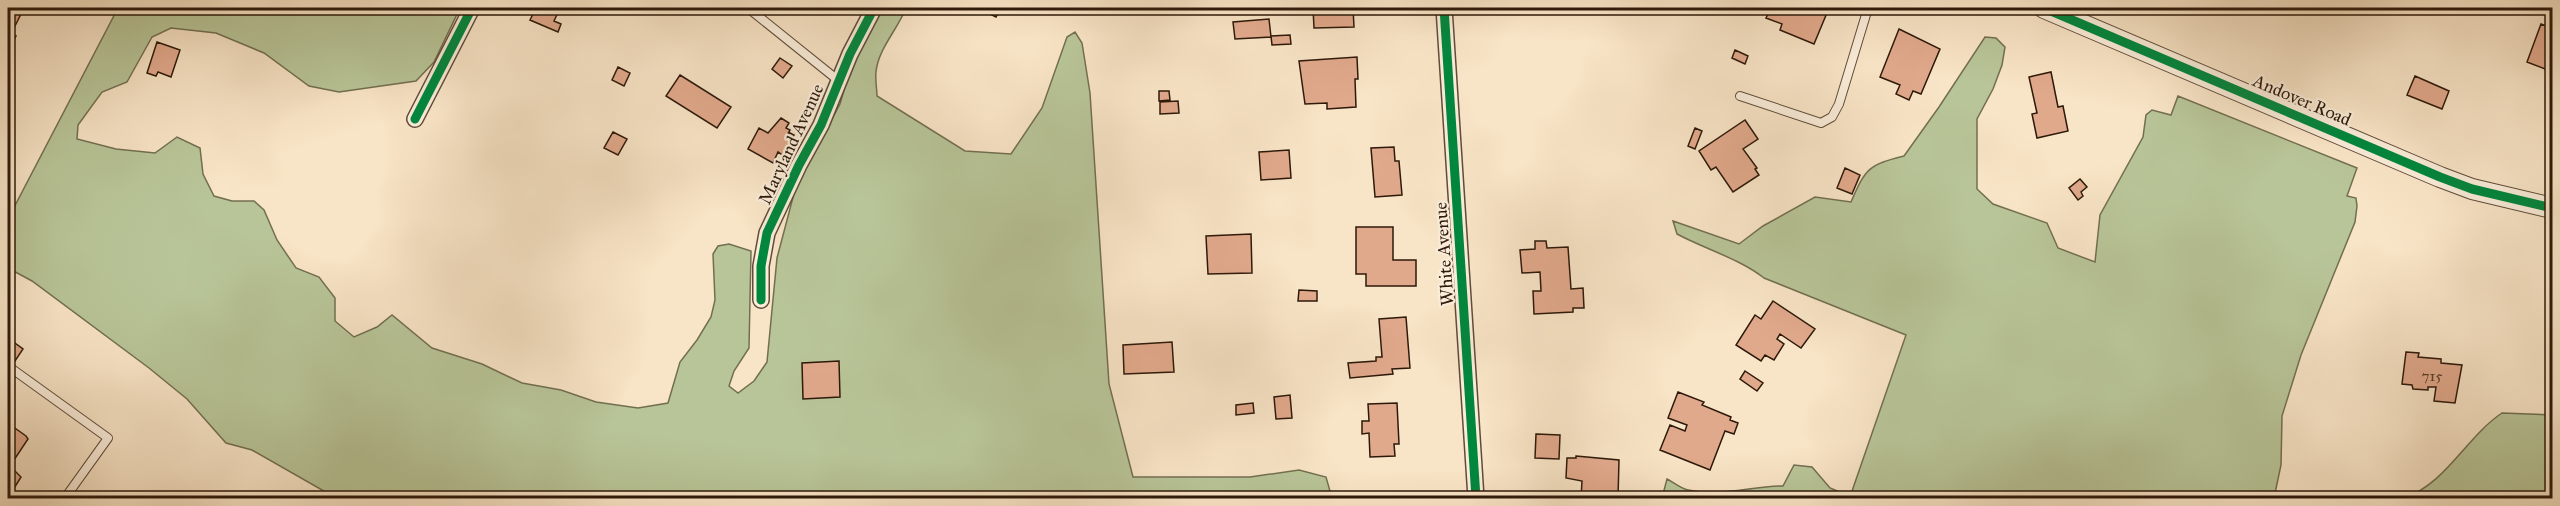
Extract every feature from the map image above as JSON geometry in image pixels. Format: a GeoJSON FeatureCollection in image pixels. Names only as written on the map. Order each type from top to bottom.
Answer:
{"type":"FeatureCollection","features":[{"type":"Feature","properties":{"kind":"street"},"geometry":{"type":"LineString","coordinates":[[415,119],[472,8]]}},
{"type":"Feature","properties":{"kind":"street","name":"Maryland Avenue"},"geometry":{"type":"LineString","coordinates":[[761,300],[761,266],[767,233],[821,125],[850,54],[874,8]]}},
{"type":"Feature","properties":{"kind":"street","name":"White Avenue"},"geometry":{"type":"LineString","coordinates":[[1444,8],[1476,498]]}},
{"type":"Feature","properties":{"kind":"street","name":"Andover Road"},"geometry":{"type":"LineString","coordinates":[[2044,8],[2440,177],[2472,189],[2553,208]]}},
{"type":"Feature","properties":{"kind":"lane"},"geometry":{"type":"LineString","coordinates":[[748,8],[839,81]]}},
{"type":"Feature","properties":{"kind":"lane"},"geometry":{"type":"LineString","coordinates":[[1740,96],[1821,123],[1832,117],[1839,104],[1868,8]]}},
{"type":"Feature","properties":{"kind":"lane"},"geometry":{"type":"LineString","coordinates":[[8,366],[108,438],[65,498]]}},
{"type":"Feature","properties":{"kind":"green space"},"geometry":{"type":"Polygon","coordinates":[[[118,8],[460,8],[434,62],[416,81],[339,92],[309,86],[264,53],[216,33],[171,28],[152,37],[127,82],[102,92],[78,125],[77,139],[116,149],[155,153],[177,137],[200,148],[203,174],[214,196],[232,201],[254,201],[264,210],[277,240],[296,268],[319,277],[335,298],[335,321],[354,337],[377,327],[392,315],[432,348],[482,364],[522,383],[561,390],[596,402],[638,408],[668,403],[680,362],[711,317],[715,300],[713,254],[718,246],[729,244],[751,251],[749,348],[734,371],[729,386],[738,393],[754,381],[767,362],[777,258],[796,186],[840,104],[850,69],[879,8],[906,8],[880,55],[876,75],[877,96],[965,151],[1011,154],[1042,108],[1067,37],[1075,32],[1082,43],[1090,93],[1109,384],[1133,477],[1250,477],[1299,470],[1326,477],[1332,498],[336,498],[252,450],[226,443],[187,399],[149,368],[32,281],[8,268],[8,219],[118,8]]]}},
{"type":"Feature","properties":{"kind":"green space"},"geometry":{"type":"Polygon","coordinates":[[[1985,37],[1996,38],[2005,47],[2002,65],[1993,89],[1977,119],[1977,189],[1993,204],[2047,223],[2058,248],[2095,262],[2100,215],[2143,137],[2146,115],[2152,110],[2171,115],[2178,96],[2357,168],[2347,196],[2356,198],[2355,222],[2301,355],[2282,416],[2281,465],[2274,498],[1662,498],[1667,479],[1685,489],[1700,492],[1783,486],[1794,465],[1812,467],[1830,488],[1849,496],[1851,494],[1906,335],[1764,278],[1755,271],[1677,234],[1673,221],[1739,244],[1763,226],[1815,197],[1851,202],[1870,170],[1883,162],[1904,156],[1985,37]]]}},
{"type":"Feature","properties":{"kind":"green space"},"geometry":{"type":"Polygon","coordinates":[[[2502,413],[2552,415],[2552,498],[2404,498],[2432,482],[2477,434],[2502,413]]]}},
{"type":"Feature","properties":{"kind":"building"},"geometry":{"type":"Polygon","coordinates":[[[8,8],[24,8],[11,34],[16,36],[8,54],[8,8]]]}},
{"type":"Feature","properties":{"kind":"building"},"geometry":{"type":"Polygon","coordinates":[[[536,8],[560,8],[554,21],[561,24],[558,32],[530,20],[536,8]]]}},
{"type":"Feature","properties":{"kind":"building"},"geometry":{"type":"Polygon","coordinates":[[[973,8],[1001,8],[996,17],[986,12],[982,14],[973,8]]]}},
{"type":"Feature","properties":{"kind":"building"},"geometry":{"type":"Polygon","coordinates":[[[1313,8],[1353,8],[1354,27],[1314,28],[1313,8]]]}},
{"type":"Feature","properties":{"kind":"building"},"geometry":{"type":"Polygon","coordinates":[[[1771,8],[1829,8],[1814,44],[1780,30],[1782,24],[1766,18],[1771,8]]]}},
{"type":"Feature","properties":{"kind":"building"},"geometry":{"type":"Polygon","coordinates":[[[1269,19],[1271,37],[1235,39],[1233,22],[1269,19]]]}},
{"type":"Feature","properties":{"kind":"building"},"geometry":{"type":"Polygon","coordinates":[[[2541,24],[2552,28],[2552,63],[2548,70],[2527,62],[2541,24]]]}},
{"type":"Feature","properties":{"kind":"building"},"geometry":{"type":"Polygon","coordinates":[[[1899,29],[1940,49],[1921,94],[1913,91],[1909,100],[1896,94],[1900,85],[1880,77],[1899,29]]]}},
{"type":"Feature","properties":{"kind":"building"},"geometry":{"type":"Polygon","coordinates":[[[1290,35],[1291,44],[1272,45],[1271,36],[1290,35]]]}},
{"type":"Feature","properties":{"kind":"building"},"geometry":{"type":"Polygon","coordinates":[[[157,42],[180,50],[171,77],[158,72],[156,76],[147,73],[157,42]]]}},
{"type":"Feature","properties":{"kind":"building"},"geometry":{"type":"Polygon","coordinates":[[[1735,50],[1748,56],[1745,64],[1732,58],[1735,50]]]}},
{"type":"Feature","properties":{"kind":"building"},"geometry":{"type":"Polygon","coordinates":[[[1357,57],[1356,107],[1327,109],[1327,103],[1305,104],[1299,61],[1357,57]]]}},
{"type":"Feature","properties":{"kind":"building"},"geometry":{"type":"Polygon","coordinates":[[[780,58],[792,66],[783,78],[772,69],[780,58]]]}},
{"type":"Feature","properties":{"kind":"building"},"geometry":{"type":"Polygon","coordinates":[[[618,67],[630,73],[624,86],[612,80],[618,67]]]}},
{"type":"Feature","properties":{"kind":"building"},"geometry":{"type":"Polygon","coordinates":[[[2051,72],[2058,107],[2063,106],[2068,131],[2037,138],[2032,114],[2037,113],[2029,77],[2051,72]]]}},
{"type":"Feature","properties":{"kind":"building"},"geometry":{"type":"Polygon","coordinates":[[[680,75],[731,107],[717,128],[666,96],[680,75]]]}},
{"type":"Feature","properties":{"kind":"building"},"geometry":{"type":"Polygon","coordinates":[[[2415,76],[2449,91],[2442,109],[2407,95],[2415,76]]]}},
{"type":"Feature","properties":{"kind":"building"},"geometry":{"type":"Polygon","coordinates":[[[1159,91],[1169,91],[1170,100],[1159,101],[1159,91]]]}},
{"type":"Feature","properties":{"kind":"building"},"geometry":{"type":"Polygon","coordinates":[[[1178,101],[1179,113],[1160,114],[1160,102],[1178,101]]]}},
{"type":"Feature","properties":{"kind":"building"},"geometry":{"type":"Polygon","coordinates":[[[781,118],[789,123],[786,128],[790,130],[785,139],[790,133],[794,135],[790,142],[793,143],[785,157],[778,152],[773,163],[748,149],[759,128],[768,133],[781,118]]]}},
{"type":"Feature","properties":{"kind":"building"},"geometry":{"type":"Polygon","coordinates":[[[1745,120],[1758,139],[1743,149],[1757,168],[1755,169],[1759,175],[1733,192],[1716,167],[1711,170],[1699,151],[1745,120]]]}},
{"type":"Feature","properties":{"kind":"building"},"geometry":{"type":"Polygon","coordinates":[[[1695,128],[1702,131],[1695,149],[1688,146],[1695,128]]]}},
{"type":"Feature","properties":{"kind":"building"},"geometry":{"type":"Polygon","coordinates":[[[613,132],[627,139],[618,155],[604,148],[613,132]]]}},
{"type":"Feature","properties":{"kind":"building"},"geometry":{"type":"Polygon","coordinates":[[[1394,147],[1395,161],[1399,161],[1402,195],[1375,197],[1371,148],[1394,147]]]}},
{"type":"Feature","properties":{"kind":"building"},"geometry":{"type":"Polygon","coordinates":[[[1289,150],[1291,178],[1261,180],[1259,152],[1289,150]]]}},
{"type":"Feature","properties":{"kind":"building"},"geometry":{"type":"Polygon","coordinates":[[[1845,168],[1860,175],[1852,194],[1837,188],[1845,168]]]}},
{"type":"Feature","properties":{"kind":"building"},"geometry":{"type":"Polygon","coordinates":[[[2080,179],[2087,187],[2081,192],[2083,196],[2078,200],[2069,188],[2080,179]]]}},
{"type":"Feature","properties":{"kind":"building"},"geometry":{"type":"Polygon","coordinates":[[[1356,227],[1393,227],[1393,260],[1416,260],[1416,286],[1366,286],[1366,274],[1356,274],[1356,227]]]}},
{"type":"Feature","properties":{"kind":"building"},"geometry":{"type":"Polygon","coordinates":[[[1251,234],[1252,273],[1208,274],[1206,236],[1251,234]]]}},
{"type":"Feature","properties":{"kind":"building"},"geometry":{"type":"Polygon","coordinates":[[[1535,241],[1546,241],[1547,248],[1568,247],[1571,289],[1583,288],[1584,308],[1573,308],[1573,312],[1534,314],[1533,291],[1541,291],[1540,272],[1522,273],[1520,250],[1535,249],[1535,241]]]}},
{"type":"Feature","properties":{"kind":"building"},"geometry":{"type":"Polygon","coordinates":[[[1299,290],[1317,291],[1317,301],[1298,301],[1299,290]]]}},
{"type":"Feature","properties":{"kind":"building"},"geometry":{"type":"Polygon","coordinates":[[[1773,301],[1815,329],[1801,348],[1780,334],[1777,339],[1784,344],[1774,360],[1765,355],[1761,361],[1736,345],[1755,315],[1761,319],[1773,301]]]}},
{"type":"Feature","properties":{"kind":"building"},"geometry":{"type":"Polygon","coordinates":[[[1406,317],[1410,368],[1392,369],[1393,374],[1350,378],[1348,363],[1376,361],[1376,357],[1382,357],[1379,319],[1406,317]]]}},
{"type":"Feature","properties":{"kind":"building"},"geometry":{"type":"Polygon","coordinates":[[[8,338],[23,349],[15,361],[8,356],[8,338]]]}},
{"type":"Feature","properties":{"kind":"building"},"geometry":{"type":"Polygon","coordinates":[[[1172,342],[1174,372],[1124,374],[1123,345],[1172,342]]]}},
{"type":"Feature","properties":{"kind":"building"},"geometry":{"type":"Polygon","coordinates":[[[2406,352],[2419,353],[2418,357],[2441,359],[2441,363],[2462,365],[2455,403],[2434,401],[2436,387],[2428,387],[2428,390],[2413,389],[2412,385],[2402,384],[2406,352]]]}},
{"type":"Feature","properties":{"kind":"building"},"geometry":{"type":"Polygon","coordinates":[[[839,361],[840,397],[803,399],[802,363],[839,361]]]}},
{"type":"Feature","properties":{"kind":"building"},"geometry":{"type":"Polygon","coordinates":[[[1745,371],[1763,383],[1757,391],[1740,379],[1745,371]]]}},
{"type":"Feature","properties":{"kind":"building"},"geometry":{"type":"Polygon","coordinates":[[[1678,392],[1704,402],[1702,405],[1731,417],[1730,420],[1738,423],[1734,434],[1725,431],[1710,470],[1660,450],[1670,425],[1685,431],[1687,425],[1668,418],[1678,392]]]}},
{"type":"Feature","properties":{"kind":"building"},"geometry":{"type":"Polygon","coordinates":[[[1290,395],[1292,418],[1276,419],[1274,397],[1290,395]]]}},
{"type":"Feature","properties":{"kind":"building"},"geometry":{"type":"Polygon","coordinates":[[[1253,403],[1254,413],[1236,415],[1236,405],[1253,403]]]}},
{"type":"Feature","properties":{"kind":"building"},"geometry":{"type":"Polygon","coordinates":[[[1397,403],[1399,444],[1394,444],[1395,456],[1370,457],[1369,433],[1362,434],[1362,421],[1369,421],[1368,404],[1397,403]]]}},
{"type":"Feature","properties":{"kind":"building"},"geometry":{"type":"Polygon","coordinates":[[[12,426],[28,439],[10,466],[21,477],[8,498],[8,429],[12,426]]]}},
{"type":"Feature","properties":{"kind":"building"},"geometry":{"type":"Polygon","coordinates":[[[1536,434],[1560,435],[1559,459],[1535,458],[1536,434]]]}},
{"type":"Feature","properties":{"kind":"building"},"geometry":{"type":"Polygon","coordinates":[[[1576,456],[1619,460],[1618,498],[1581,498],[1582,481],[1566,478],[1567,458],[1576,458],[1576,456]]]}},
{"type":"Feature","properties":{"kind":"cycle path"},"geometry":{"type":"LineString","coordinates":[[415,119],[472,8]]}},
{"type":"Feature","properties":{"kind":"cycle path"},"geometry":{"type":"LineString","coordinates":[[761,300],[761,266],[767,233],[821,125],[850,54],[874,8]]}},
{"type":"Feature","properties":{"kind":"cycle path"},"geometry":{"type":"LineString","coordinates":[[1444,8],[1476,498]]}},
{"type":"Feature","properties":{"kind":"cycle path"},"geometry":{"type":"LineString","coordinates":[[2044,8],[2440,177],[2472,189],[2552,208]]}}]}
